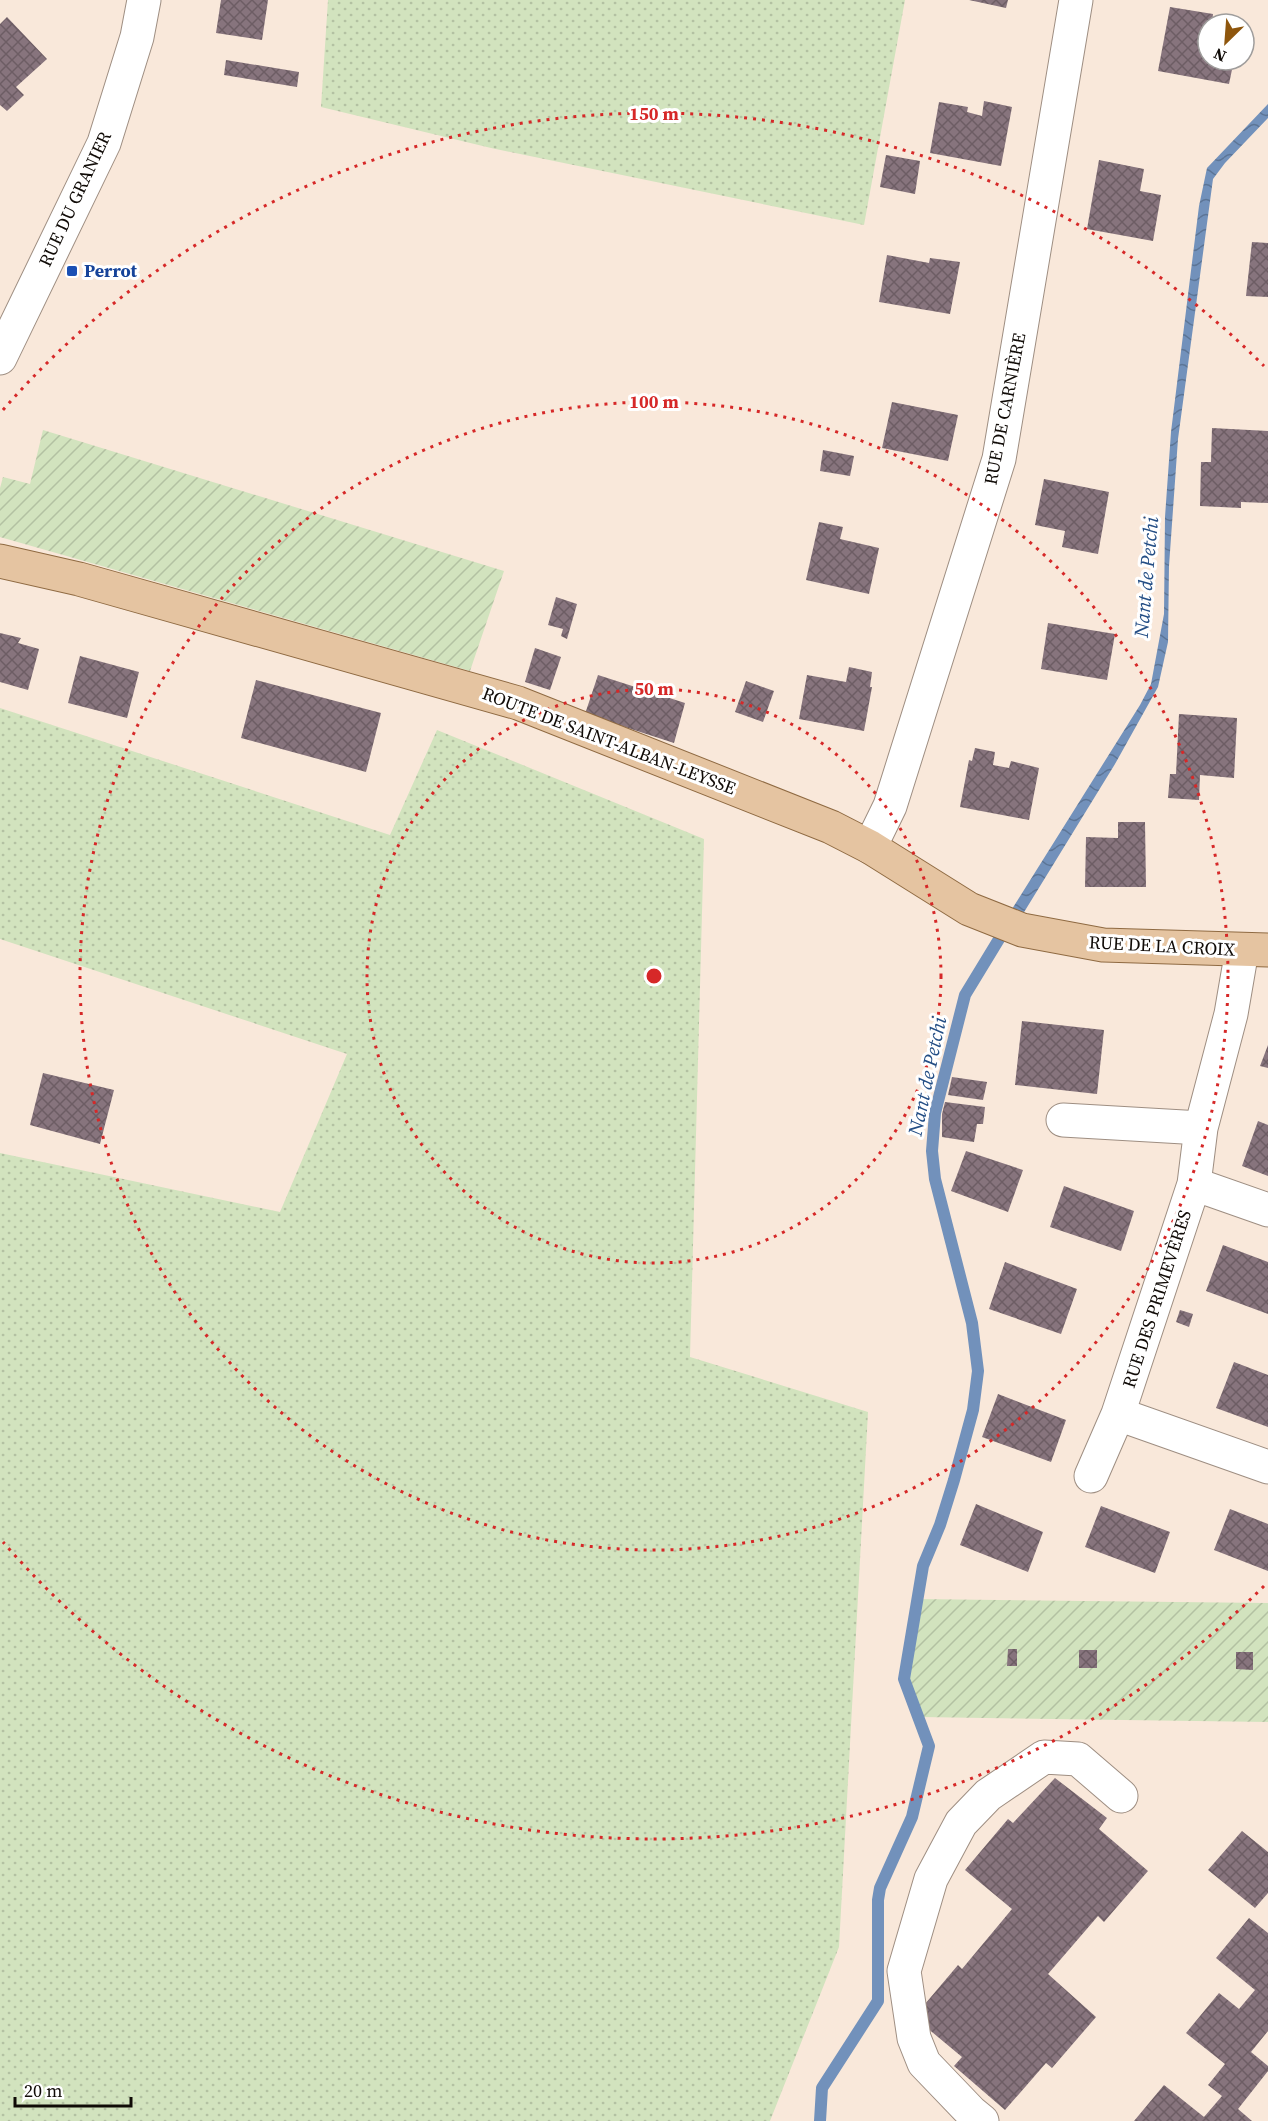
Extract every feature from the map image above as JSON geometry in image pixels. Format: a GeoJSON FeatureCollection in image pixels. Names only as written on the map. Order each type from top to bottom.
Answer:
{"type":"FeatureCollection","features":[{"type":"Feature","properties":{"kind":"main road","name":"ROUTE DE SAINT-ALBAN-LEYSSE"},"geometry":{"type":"LineString","coordinates":[[0,561],[90,583],[519,704],[831,827],[870,847],[969,909],[1008,924]]}},
{"type":"Feature","properties":{"kind":"main road","name":"RUE DE LA CROIX"},"geometry":{"type":"LineString","coordinates":[[1008,924],[1103,945],[1255,950]]}},
{"type":"Feature","properties":{"kind":"street","name":"RUE DU GRANIER"},"geometry":{"type":"LineString","coordinates":[[0,358],[104,143],[137,38],[144,0]]}},
{"type":"Feature","properties":{"kind":"street","name":"RUE DE CARNIÈRE"},"geometry":{"type":"LineString","coordinates":[[870,847],[890,806],[999,459],[1074,14],[1094,0]]}},
{"type":"Feature","properties":{"kind":"street","name":"RUE DES PRIMEVÈRES"},"geometry":{"type":"LineString","coordinates":[[1091,1476],[1118,1414],[1194,1184],[1201,1128],[1231,1014],[1255,950]]}},
{"type":"Feature","properties":{"kind":"street"},"geometry":{"type":"LineString","coordinates":[[1063,1120],[1201,1128]]}},
{"type":"Feature","properties":{"kind":"street"},"geometry":{"type":"LineString","coordinates":[[1194,1184],[1268,1210]]}},
{"type":"Feature","properties":{"kind":"street"},"geometry":{"type":"LineString","coordinates":[[1118,1414],[1268,1467]]}},
{"type":"Feature","properties":{"kind":"street"},"geometry":{"type":"LineString","coordinates":[[982,2121],[924,2063],[914,2037],[904,1971],[931,1879],[961,1823],[988,1795],[1044,1756],[1078,1759],[1121,1796]]}},
{"type":"Feature","properties":{"kind":"green space"},"geometry":{"type":"Polygon","coordinates":[[[328,0],[905,0],[864,225],[491,148],[321,107],[328,0]]]}},
{"type":"Feature","properties":{"kind":"green space"},"geometry":{"type":"Polygon","coordinates":[[[43,430],[504,571],[470,671],[0,537],[0,488],[3,477],[30,484],[43,430]]]}},
{"type":"Feature","properties":{"kind":"green space"},"geometry":{"type":"Polygon","coordinates":[[[0,708],[390,835],[437,730],[704,839],[690,1357],[868,1412],[839,1947],[770,2121],[0,2121],[0,1153],[280,1212],[347,1054],[0,939],[0,708]]]}},
{"type":"Feature","properties":{"kind":"green space"},"geometry":{"type":"Polygon","coordinates":[[[917,1599],[1268,1603],[1268,1722],[920,1717],[904,1679],[917,1599]]]}},
{"type":"Feature","properties":{"kind":"water"},"geometry":{"type":"Polygon","coordinates":[[[1268,104],[1268,118],[1225,163],[1213,179],[1178,439],[1169,566],[1168,642],[1158,687],[1115,764],[1018,922],[1007,917],[1151,684],[1164,614],[1165,517],[1171,432],[1199,206],[1207,168],[1268,104]]]}},
{"type":"Feature","properties":{"kind":"building"},"geometry":{"type":"Polygon","coordinates":[[[221,0],[268,0],[262,40],[216,33],[221,0]]]}},
{"type":"Feature","properties":{"kind":"building"},"geometry":{"type":"Polygon","coordinates":[[[969,0],[1008,0],[1006,8],[969,0]]]}},
{"type":"Feature","properties":{"kind":"building"},"geometry":{"type":"Polygon","coordinates":[[[1170,7],[1201,12],[1196,12],[1196,72],[1232,72],[1229,84],[1158,71],[1170,7]]]}},
{"type":"Feature","properties":{"kind":"building"},"geometry":{"type":"Polygon","coordinates":[[[7,17],[47,59],[16,87],[24,95],[7,111],[0,105],[0,24],[7,17]]]}},
{"type":"Feature","properties":{"kind":"building"},"geometry":{"type":"Polygon","coordinates":[[[226,60],[299,72],[297,87],[224,75],[226,60]]]}},
{"type":"Feature","properties":{"kind":"building"},"geometry":{"type":"Polygon","coordinates":[[[984,101],[1012,107],[1001,166],[930,153],[939,102],[968,107],[967,112],[982,116],[984,101]]]}},
{"type":"Feature","properties":{"kind":"building"},"geometry":{"type":"Polygon","coordinates":[[[886,155],[920,161],[915,194],[880,187],[886,155]]]}},
{"type":"Feature","properties":{"kind":"building"},"geometry":{"type":"Polygon","coordinates":[[[1099,160],[1144,169],[1140,191],[1161,195],[1153,241],[1087,229],[1099,160]]]}},
{"type":"Feature","properties":{"kind":"building"},"geometry":{"type":"Polygon","coordinates":[[[1252,242],[1268,243],[1268,297],[1246,296],[1252,242]]]}},
{"type":"Feature","properties":{"kind":"building"},"geometry":{"type":"Polygon","coordinates":[[[887,255],[929,263],[930,258],[960,262],[950,314],[879,302],[887,255]]]}},
{"type":"Feature","properties":{"kind":"building"},"geometry":{"type":"Polygon","coordinates":[[[892,402],[958,415],[948,461],[882,448],[892,402]]]}},
{"type":"Feature","properties":{"kind":"building"},"geometry":{"type":"Polygon","coordinates":[[[1212,428],[1268,431],[1268,503],[1241,502],[1241,508],[1200,506],[1201,462],[1211,462],[1212,428]]]}},
{"type":"Feature","properties":{"kind":"building"},"geometry":{"type":"Polygon","coordinates":[[[823,450],[854,456],[850,476],[820,471],[823,450]]]}},
{"type":"Feature","properties":{"kind":"building"},"geometry":{"type":"Polygon","coordinates":[[[1044,479],[1109,492],[1098,554],[1062,547],[1065,531],[1035,525],[1044,479]]]}},
{"type":"Feature","properties":{"kind":"building"},"geometry":{"type":"Polygon","coordinates":[[[819,522],[843,527],[840,539],[879,548],[869,594],[806,580],[819,522]]]}},
{"type":"Feature","properties":{"kind":"building"},"geometry":{"type":"Polygon","coordinates":[[[556,597],[577,604],[567,639],[561,636],[563,629],[548,625],[556,597]]]}},
{"type":"Feature","properties":{"kind":"building"},"geometry":{"type":"Polygon","coordinates":[[[1048,623],[1115,634],[1107,680],[1041,669],[1048,623]]]}},
{"type":"Feature","properties":{"kind":"building"},"geometry":{"type":"Polygon","coordinates":[[[0,633],[21,638],[18,643],[39,649],[28,690],[0,682],[0,633]]]}},
{"type":"Feature","properties":{"kind":"building"},"geometry":{"type":"Polygon","coordinates":[[[535,648],[561,657],[550,690],[525,682],[535,648]]]}},
{"type":"Feature","properties":{"kind":"building"},"geometry":{"type":"Polygon","coordinates":[[[80,656],[139,672],[127,718],[68,703],[80,656]]]}},
{"type":"Feature","properties":{"kind":"building"},"geometry":{"type":"Polygon","coordinates":[[[849,667],[872,672],[870,687],[872,687],[864,731],[799,719],[807,675],[846,682],[849,667]]]}},
{"type":"Feature","properties":{"kind":"building"},"geometry":{"type":"Polygon","coordinates":[[[598,675],[685,703],[674,743],[585,714],[598,675]]]}},
{"type":"Feature","properties":{"kind":"building"},"geometry":{"type":"Polygon","coordinates":[[[256,680],[381,713],[366,772],[241,738],[256,680]]]}},
{"type":"Feature","properties":{"kind":"building"},"geometry":{"type":"Polygon","coordinates":[[[746,681],[774,691],[763,722],[735,712],[746,681]]]}},
{"type":"Feature","properties":{"kind":"building"},"geometry":{"type":"Polygon","coordinates":[[[1179,714],[1237,718],[1234,778],[1200,775],[1199,800],[1168,798],[1170,774],[1176,774],[1179,714]]]}},
{"type":"Feature","properties":{"kind":"building"},"geometry":{"type":"Polygon","coordinates":[[[975,748],[995,752],[993,765],[1009,768],[1011,761],[1039,768],[1029,820],[960,807],[969,760],[972,761],[975,748]]]}},
{"type":"Feature","properties":{"kind":"building"},"geometry":{"type":"Polygon","coordinates":[[[1118,822],[1145,822],[1146,887],[1085,887],[1086,837],[1118,838],[1118,822]]]}},
{"type":"Feature","properties":{"kind":"building"},"geometry":{"type":"Polygon","coordinates":[[[1022,1021],[1104,1030],[1097,1094],[1015,1085],[1022,1021]]]}},
{"type":"Feature","properties":{"kind":"building"},"geometry":{"type":"Polygon","coordinates":[[[1268,1045],[1268,1068],[1260,1066],[1268,1045]]]}},
{"type":"Feature","properties":{"kind":"building"},"geometry":{"type":"Polygon","coordinates":[[[43,1073],[114,1090],[100,1144],[30,1125],[43,1073]]]}},
{"type":"Feature","properties":{"kind":"building"},"geometry":{"type":"Polygon","coordinates":[[[952,1077],[987,1082],[983,1100],[948,1095],[952,1077]]]}},
{"type":"Feature","properties":{"kind":"building"},"geometry":{"type":"Polygon","coordinates":[[[945,1102],[985,1107],[983,1124],[977,1124],[974,1142],[942,1137],[942,1114],[945,1102]]]}},
{"type":"Feature","properties":{"kind":"building"},"geometry":{"type":"Polygon","coordinates":[[[1258,1121],[1268,1125],[1268,1176],[1242,1166],[1258,1121]]]}},
{"type":"Feature","properties":{"kind":"building"},"geometry":{"type":"Polygon","coordinates":[[[966,1151],[1023,1170],[1008,1212],[951,1191],[966,1151]]]}},
{"type":"Feature","properties":{"kind":"building"},"geometry":{"type":"Polygon","coordinates":[[[1064,1186],[1134,1211],[1121,1251],[1050,1227],[1064,1186]]]}},
{"type":"Feature","properties":{"kind":"building"},"geometry":{"type":"Polygon","coordinates":[[[1223,1245],[1268,1262],[1268,1314],[1206,1291],[1223,1245]]]}},
{"type":"Feature","properties":{"kind":"building"},"geometry":{"type":"Polygon","coordinates":[[[1005,1262],[1077,1289],[1061,1334],[989,1309],[1005,1262]]]}},
{"type":"Feature","properties":{"kind":"building"},"geometry":{"type":"Polygon","coordinates":[[[1180,1310],[1193,1314],[1189,1327],[1176,1322],[1180,1310]]]}},
{"type":"Feature","properties":{"kind":"building"},"geometry":{"type":"Polygon","coordinates":[[[1234,1362],[1268,1375],[1268,1427],[1216,1408],[1234,1362]]]}},
{"type":"Feature","properties":{"kind":"building"},"geometry":{"type":"Polygon","coordinates":[[[998,1394],[1066,1420],[1051,1462],[982,1437],[998,1394]]]}},
{"type":"Feature","properties":{"kind":"building"},"geometry":{"type":"Polygon","coordinates":[[[976,1504],[1043,1532],[1028,1572],[960,1545],[976,1504]]]}},
{"type":"Feature","properties":{"kind":"building"},"geometry":{"type":"Polygon","coordinates":[[[1101,1506],[1170,1532],[1155,1573],[1085,1547],[1101,1506]]]}},
{"type":"Feature","properties":{"kind":"building"},"geometry":{"type":"Polygon","coordinates":[[[1230,1509],[1268,1524],[1268,1571],[1214,1550],[1230,1509]]]}},
{"type":"Feature","properties":{"kind":"building"},"geometry":{"type":"Polygon","coordinates":[[[1008,1649],[1017,1649],[1017,1666],[1007,1666],[1008,1649]]]}},
{"type":"Feature","properties":{"kind":"building"},"geometry":{"type":"Polygon","coordinates":[[[1079,1650],[1097,1650],[1097,1668],[1079,1668],[1079,1650]]]}},
{"type":"Feature","properties":{"kind":"building"},"geometry":{"type":"Polygon","coordinates":[[[1236,1652],[1253,1652],[1253,1670],[1236,1669],[1236,1652]]]}},
{"type":"Feature","properties":{"kind":"building"},"geometry":{"type":"Polygon","coordinates":[[[1055,1778],[1107,1818],[1099,1829],[1148,1871],[1104,1922],[1098,1916],[1048,1974],[1096,2017],[1052,2068],[1046,2063],[1005,2110],[954,2066],[962,2057],[914,2017],[958,1965],[962,1969],[1012,1909],[965,1870],[1008,1819],[1013,1823],[1055,1778]]]}},
{"type":"Feature","properties":{"kind":"building"},"geometry":{"type":"Polygon","coordinates":[[[1242,1831],[1268,1852],[1268,1893],[1255,1908],[1208,1870],[1242,1831]]]}},
{"type":"Feature","properties":{"kind":"building"},"geometry":{"type":"Polygon","coordinates":[[[1249,1918],[1268,1933],[1268,2031],[1251,2052],[1268,2066],[1268,2071],[1238,2109],[1252,2121],[1134,2121],[1164,2085],[1204,2117],[1222,2096],[1208,2085],[1225,2064],[1186,2033],[1219,1993],[1239,2009],[1255,1990],[1216,1958],[1249,1918]]]}},
{"type":"Feature","properties":{"kind":"waterway","name":"Nant de Petchi"},"geometry":{"type":"LineString","coordinates":[[820,2121],[822,2088],[878,2001],[880,1888],[912,1817],[929,1746],[904,1679],[923,1566],[940,1525],[954,1480],[973,1410],[978,1371],[972,1323],[935,1179],[932,1151],[935,1113],[965,995],[1007,926]]}},
{"type":"Feature","properties":{"kind":"place","name":"Perrot"},"geometry":{"type":"Point","coordinates":[72,271]}}]}
